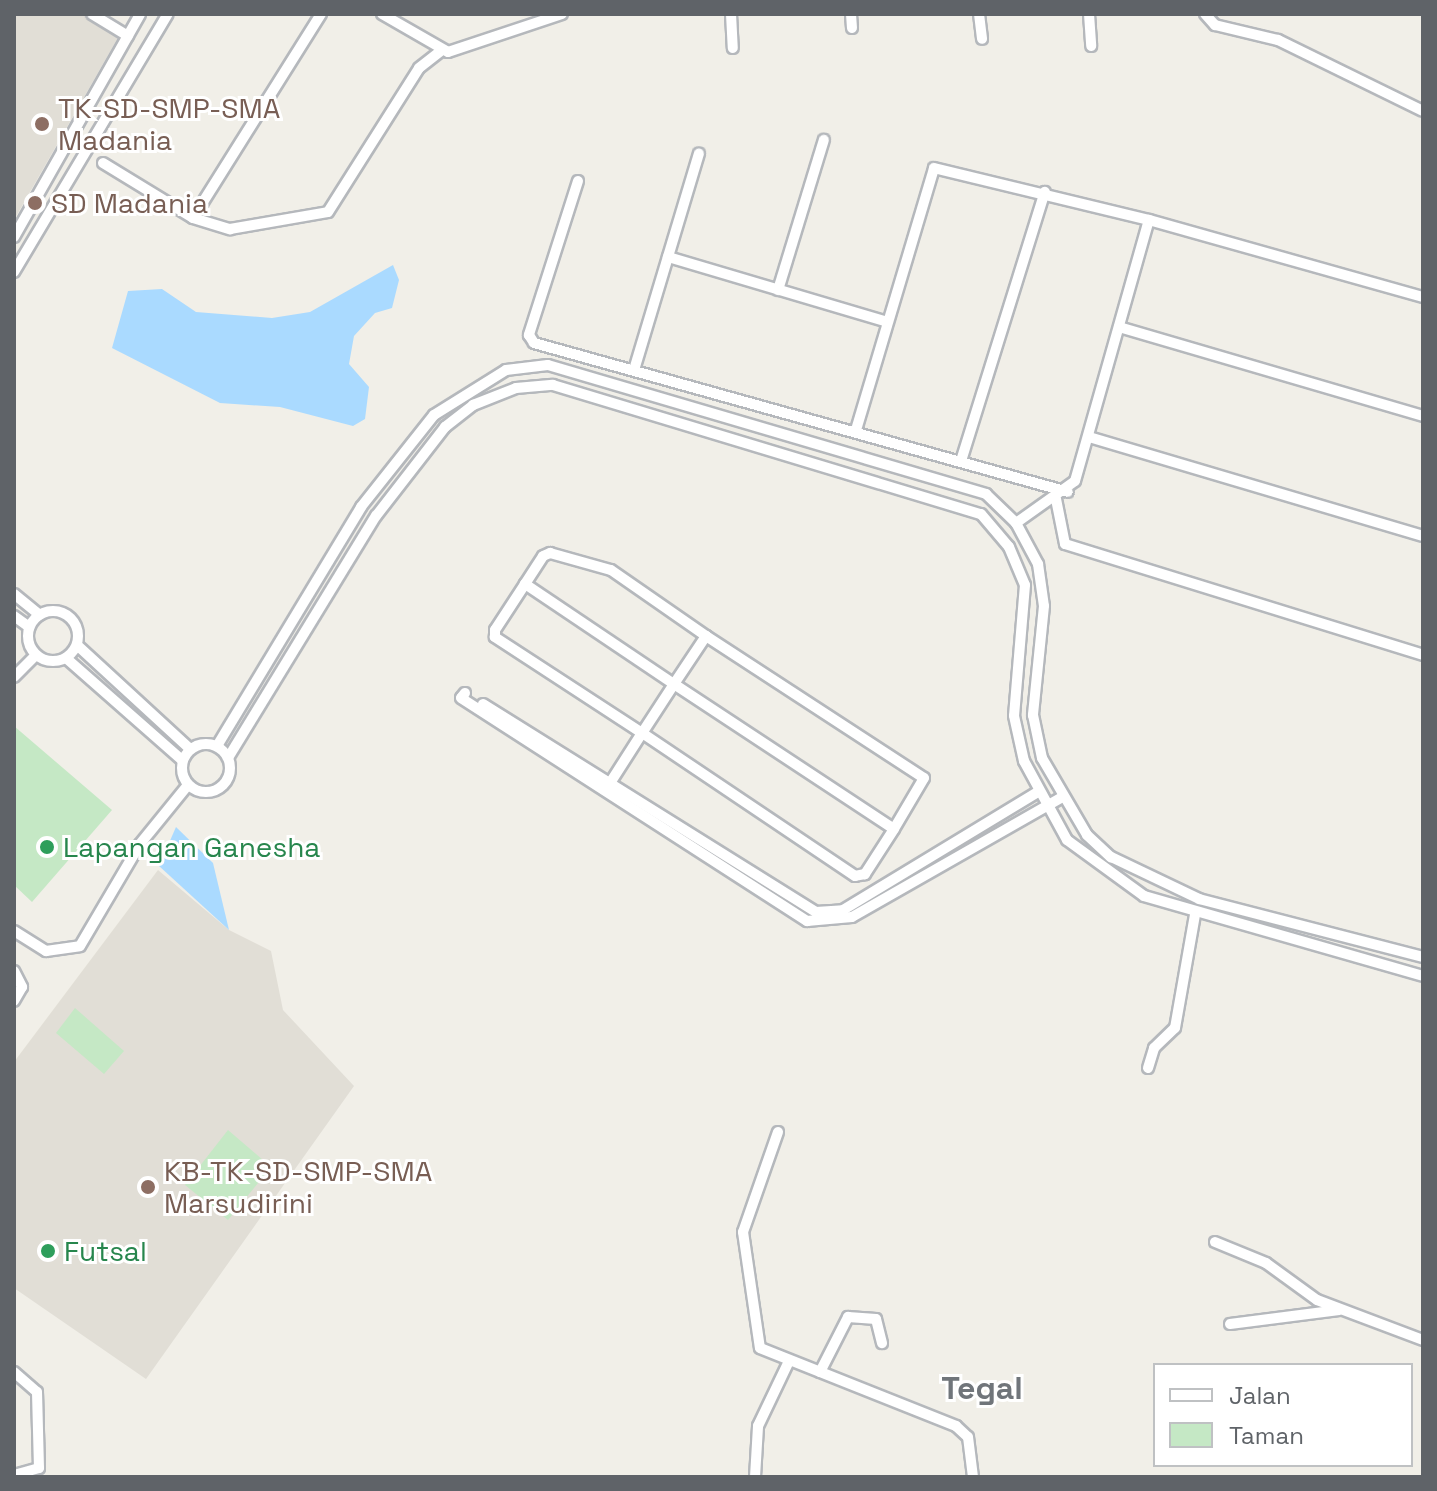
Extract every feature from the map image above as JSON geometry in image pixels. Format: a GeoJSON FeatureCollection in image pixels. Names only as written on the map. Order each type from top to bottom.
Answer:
{"type":"FeatureCollection","features":[{"type":"Feature","properties":{"kind":"street"},"geometry":{"type":"LineString","coordinates":[[92,14],[128,36]]}},
{"type":"Feature","properties":{"kind":"street"},"geometry":{"type":"LineString","coordinates":[[14,237],[140,14]]}},
{"type":"Feature","properties":{"kind":"street"},"geometry":{"type":"LineString","coordinates":[[14,272],[168,14]]}},
{"type":"Feature","properties":{"kind":"street"},"geometry":{"type":"LineString","coordinates":[[193,218],[321,14]]}},
{"type":"Feature","properties":{"kind":"street"},"geometry":{"type":"LineString","coordinates":[[382,14],[441,51]]}},
{"type":"Feature","properties":{"kind":"street"},"geometry":{"type":"LineString","coordinates":[[103,163],[193,218],[230,229],[328,212],[419,68],[441,51],[562,14]]}},
{"type":"Feature","properties":{"kind":"street"},"geometry":{"type":"LineString","coordinates":[[731,14],[733,48]]}},
{"type":"Feature","properties":{"kind":"street"},"geometry":{"type":"LineString","coordinates":[[851,14],[852,28]]}},
{"type":"Feature","properties":{"kind":"street"},"geometry":{"type":"LineString","coordinates":[[979,14],[982,39]]}},
{"type":"Feature","properties":{"kind":"street"},"geometry":{"type":"LineString","coordinates":[[1089,14],[1091,46]]}},
{"type":"Feature","properties":{"kind":"street"},"geometry":{"type":"LineString","coordinates":[[1205,14],[1215,25],[1278,40],[1423,111]]}},
{"type":"Feature","properties":{"kind":"street"},"geometry":{"type":"LineString","coordinates":[[778,290],[824,140]]}},
{"type":"Feature","properties":{"kind":"street"},"geometry":{"type":"LineString","coordinates":[[634,370],[699,154]]}},
{"type":"Feature","properties":{"kind":"street"},"geometry":{"type":"LineString","coordinates":[[856,430],[884,321],[934,168],[1045,192],[1423,297]]}},
{"type":"Feature","properties":{"kind":"street"},"geometry":{"type":"LineString","coordinates":[[51,169],[68,181]]}},
{"type":"Feature","properties":{"kind":"street"},"geometry":{"type":"LineString","coordinates":[[578,181],[529,340],[1068,492]]}},
{"type":"Feature","properties":{"kind":"street"},"geometry":{"type":"LineString","coordinates":[[961,461],[1045,192]]}},
{"type":"Feature","properties":{"kind":"street"},"geometry":{"type":"LineString","coordinates":[[1016,523],[1068,492],[1089,437],[1149,220]]}},
{"type":"Feature","properties":{"kind":"street"},"geometry":{"type":"LineString","coordinates":[[668,257],[884,321]]}},
{"type":"Feature","properties":{"kind":"street"},"geometry":{"type":"LineString","coordinates":[[1119,327],[1423,416]]}},
{"type":"Feature","properties":{"kind":"street"},"geometry":{"type":"LineString","coordinates":[[217,746],[361,507],[434,415],[506,370],[548,365],[587,372],[957,482],[986,494],[1016,523],[1043,584],[1033,715],[1061,798],[1111,857],[1154,882],[1423,957]]}},
{"type":"Feature","properties":{"kind":"street"},"geometry":{"type":"LineString","coordinates":[[36,655],[66,658],[182,760],[188,785],[200,792],[225,783],[228,758],[376,516],[445,427],[473,405],[516,388],[553,385],[981,514],[1009,547],[1025,585],[1014,716],[1038,792],[1043,804],[1099,868],[1195,914],[1423,976]]}},
{"type":"Feature","properties":{"kind":"street"},"geometry":{"type":"LineString","coordinates":[[1089,437],[1423,536]]}},
{"type":"Feature","properties":{"kind":"street"},"geometry":{"type":"LineString","coordinates":[[1056,499],[1065,544],[1423,655]]}},
{"type":"Feature","properties":{"kind":"street"},"geometry":{"type":"LineString","coordinates":[[550,553],[611,570],[706,636],[924,778],[865,874],[855,876],[495,637],[525,584],[550,553]]}},
{"type":"Feature","properties":{"kind":"street"},"geometry":{"type":"LineString","coordinates":[[525,584],[894,829]]}},
{"type":"Feature","properties":{"kind":"street"},"geometry":{"type":"LineString","coordinates":[[14,594],[40,615],[69,617],[77,645],[190,749]]}},
{"type":"Feature","properties":{"kind":"street"},"geometry":{"type":"LineString","coordinates":[[29,627],[40,615]]}},
{"type":"Feature","properties":{"kind":"street"},"geometry":{"type":"LineString","coordinates":[[14,616],[29,627],[36,655]]}},
{"type":"Feature","properties":{"kind":"street"},"geometry":{"type":"LineString","coordinates":[[607,787],[706,636]]}},
{"type":"Feature","properties":{"kind":"street"},"geometry":{"type":"LineString","coordinates":[[66,658],[77,645]]}},
{"type":"Feature","properties":{"kind":"street"},"geometry":{"type":"LineString","coordinates":[[14,677],[36,655]]}},
{"type":"Feature","properties":{"kind":"street"},"geometry":{"type":"LineString","coordinates":[[607,787],[465,693],[461,698],[607,787],[816,912],[843,910],[984,839],[1043,804],[1061,798]]}},
{"type":"Feature","properties":{"kind":"street"},"geometry":{"type":"LineString","coordinates":[[182,760],[190,749],[217,746]]}},
{"type":"Feature","properties":{"kind":"street"},"geometry":{"type":"LineString","coordinates":[[217,746],[228,758]]}},
{"type":"Feature","properties":{"kind":"street"},"geometry":{"type":"LineString","coordinates":[[14,931],[46,951],[80,946],[140,844],[188,785]]}},
{"type":"Feature","properties":{"kind":"street"},"geometry":{"type":"LineString","coordinates":[[927,866],[977,829],[1038,792]]}},
{"type":"Feature","properties":{"kind":"street"},"geometry":{"type":"LineString","coordinates":[[977,829],[984,839]]}},
{"type":"Feature","properties":{"kind":"street"},"geometry":{"type":"LineString","coordinates":[[1148,1068],[1154,1048],[1175,1028],[1195,914]]}},
{"type":"Feature","properties":{"kind":"street"},"geometry":{"type":"LineString","coordinates":[[14,971],[22,987],[14,1001]]}},
{"type":"Feature","properties":{"kind":"street"},"geometry":{"type":"LineString","coordinates":[[778,1132],[743,1243],[754,1337],[764,1353],[956,1426],[968,1437],[973,1477]]}},
{"type":"Feature","properties":{"kind":"street"},"geometry":{"type":"LineString","coordinates":[[1215,1242],[1248,1253],[1339,1310],[1423,1340]]}},
{"type":"Feature","properties":{"kind":"street"},"geometry":{"type":"LineString","coordinates":[[1230,1324],[1339,1310]]}},
{"type":"Feature","properties":{"kind":"street"},"geometry":{"type":"LineString","coordinates":[[820,1372],[848,1317],[876,1319],[882,1343]]}},
{"type":"Feature","properties":{"kind":"street"},"geometry":{"type":"LineString","coordinates":[[755,1477],[758,1426],[788,1363]]}},
{"type":"Feature","properties":{"kind":"street"},"geometry":{"type":"LineString","coordinates":[[14,1372],[37,1392],[39,1468],[14,1475]]}},
{"type":"Feature","properties":{"kind":"shaded area","name":"TK-SD-SMP-SMA Madania"},"geometry":{"type":"Polygon","coordinates":[[[14,14],[102,14],[124,27],[14,220],[14,14]]]}},
{"type":"Feature","properties":{"kind":"shaded area","name":"KB-TK-SD-SMP-SMA Marsudirini"},"geometry":{"type":"Polygon","coordinates":[[[158,870],[229,930],[271,951],[283,1010],[354,1086],[146,1379],[14,1288],[14,1062],[158,870]]]}},
{"type":"Feature","properties":{"kind":"green space","name":"Lapangan Ganesha"},"geometry":{"type":"Polygon","coordinates":[[[14,726],[112,810],[32,902],[14,885],[14,726]]]}},
{"type":"Feature","properties":{"kind":"green space"},"geometry":{"type":"Polygon","coordinates":[[[75,1008],[124,1051],[104,1074],[56,1033],[75,1008]]]}},
{"type":"Feature","properties":{"kind":"green space"},"geometry":{"type":"Polygon","coordinates":[[[228,1130],[271,1167],[228,1220],[185,1185],[228,1130]]]}},
{"type":"Feature","properties":{"kind":"water"},"geometry":{"type":"Polygon","coordinates":[[[393,265],[399,280],[392,308],[375,313],[354,336],[349,364],[369,387],[365,419],[353,426],[280,407],[220,403],[112,348],[128,291],[162,289],[196,312],[272,318],[310,312],[393,265]]]}},
{"type":"Feature","properties":{"kind":"water"},"geometry":{"type":"Polygon","coordinates":[[[176,827],[213,863],[229,930],[159,866],[176,827]]]}},
{"type":"Feature","properties":{"kind":"place","name":"TK-SD-SMP-SMA Madania"},"geometry":{"type":"Point","coordinates":[42,124]}},
{"type":"Feature","properties":{"kind":"place","name":"SD Madania"},"geometry":{"type":"Point","coordinates":[35,203]}},
{"type":"Feature","properties":{"kind":"place","name":"Lapangan Ganesha"},"geometry":{"type":"Point","coordinates":[47,847]}},
{"type":"Feature","properties":{"kind":"place","name":"KB-TK-SD-SMP-SMA Marsudirini"},"geometry":{"type":"Point","coordinates":[148,1187]}},
{"type":"Feature","properties":{"kind":"place","name":"Futsal"},"geometry":{"type":"Point","coordinates":[48,1251]}},
{"type":"Feature","properties":{"kind":"district","name":"Tegal"},"geometry":{"type":"Point","coordinates":[982,1388]}}]}
